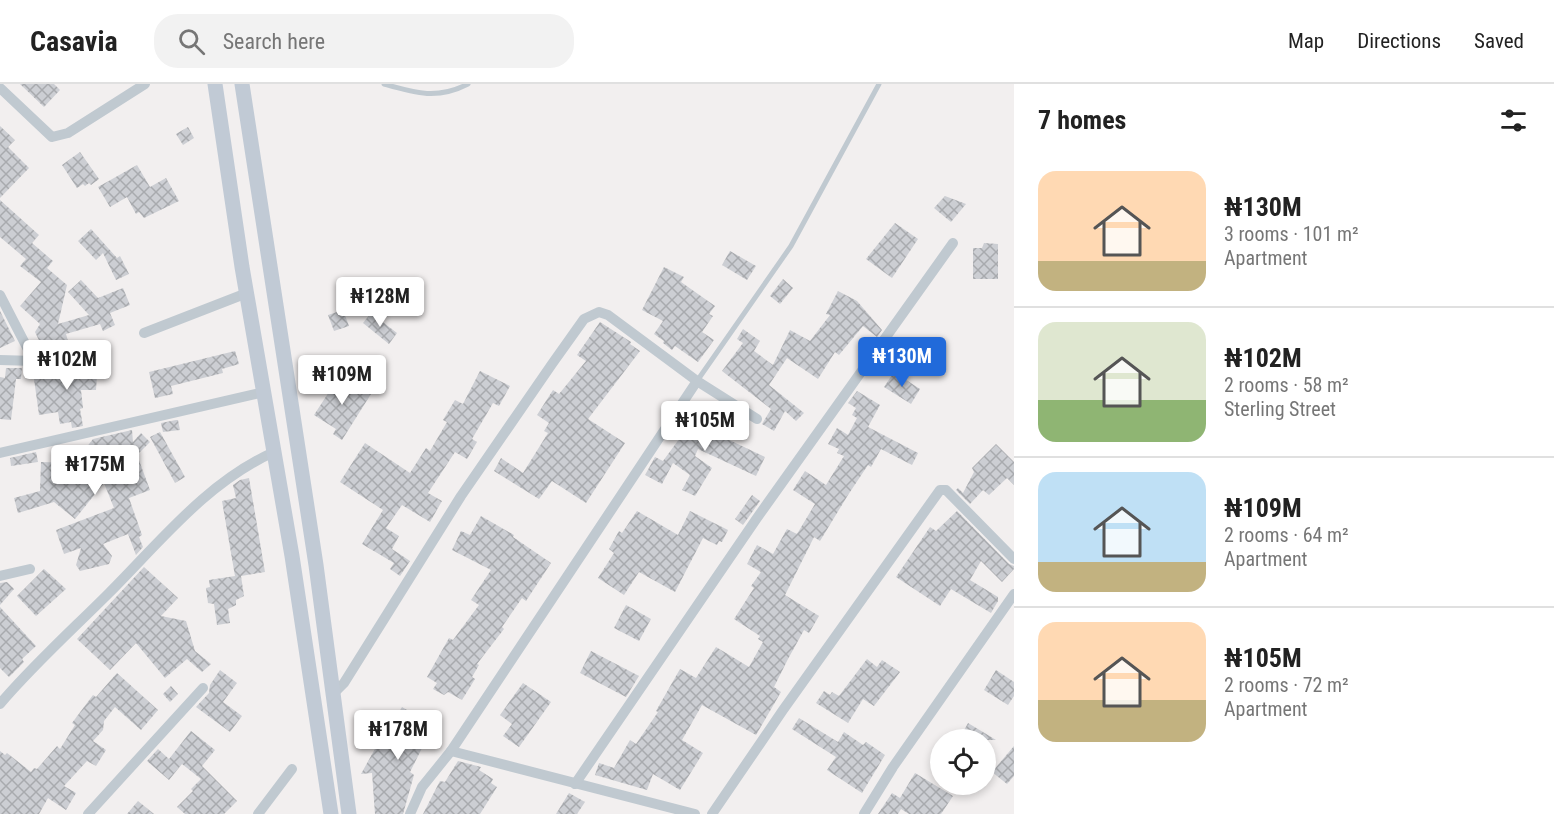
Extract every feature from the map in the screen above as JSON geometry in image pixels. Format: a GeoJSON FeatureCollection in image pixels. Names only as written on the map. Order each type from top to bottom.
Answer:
{"type":"FeatureCollection","features":[{"type":"Feature","properties":{"kind":"main road"},"geometry":{"type":"LineString","coordinates":[[215,84],[247,293],[292,556],[331,814]]}},
{"type":"Feature","properties":{"kind":"main road"},"geometry":{"type":"LineString","coordinates":[[242,84],[316,565],[349,814]]}},
{"type":"Feature","properties":{"kind":"street"},"geometry":{"type":"LineString","coordinates":[[0,88],[52,137],[68,134],[145,84]]}},
{"type":"Feature","properties":{"kind":"street"},"geometry":{"type":"LineString","coordinates":[[575,784],[757,518],[953,243]]}},
{"type":"Feature","properties":{"kind":"street"},"geometry":{"type":"LineString","coordinates":[[144,333],[247,293]]}},
{"type":"Feature","properties":{"kind":"street"},"geometry":{"type":"LineString","coordinates":[[0,295],[34,361]]}},
{"type":"Feature","properties":{"kind":"street"},"geometry":{"type":"LineString","coordinates":[[332,695],[344,683],[461,496],[584,319],[599,312],[608,315],[697,381],[757,419]]}},
{"type":"Feature","properties":{"kind":"street"},"geometry":{"type":"LineString","coordinates":[[0,360],[34,361],[62,354]]}},
{"type":"Feature","properties":{"kind":"street"},"geometry":{"type":"LineString","coordinates":[[410,814],[422,787],[451,751],[697,381]]}},
{"type":"Feature","properties":{"kind":"street"},"geometry":{"type":"LineString","coordinates":[[0,453],[264,392]]}},
{"type":"Feature","properties":{"kind":"street"},"geometry":{"type":"LineString","coordinates":[[0,704],[62,638],[196,504],[243,468],[274,452]]}},
{"type":"Feature","properties":{"kind":"street"},"geometry":{"type":"LineString","coordinates":[[712,814],[940,490],[946,490],[1014,559]]}},
{"type":"Feature","properties":{"kind":"street"},"geometry":{"type":"LineString","coordinates":[[0,576],[30,569]]}},
{"type":"Feature","properties":{"kind":"street"},"geometry":{"type":"LineString","coordinates":[[864,814],[893,767],[1014,594]]}},
{"type":"Feature","properties":{"kind":"street"},"geometry":{"type":"LineString","coordinates":[[88,814],[203,688]]}},
{"type":"Feature","properties":{"kind":"street"},"geometry":{"type":"LineString","coordinates":[[451,751],[695,814]]}},
{"type":"Feature","properties":{"kind":"street"},"geometry":{"type":"LineString","coordinates":[[258,814],[292,769]]}},
{"type":"Feature","properties":{"kind":"lane"},"geometry":{"type":"LineString","coordinates":[[384,84],[428,95],[459,89],[468,84]]}},
{"type":"Feature","properties":{"kind":"lane"},"geometry":{"type":"LineString","coordinates":[[697,381],[791,246],[879,84]]}},
{"type":"Feature","properties":{"kind":"building"},"geometry":{"type":"Polygon","coordinates":[[[20,84],[54,84],[60,90],[44,107],[20,84]]]}},
{"type":"Feature","properties":{"kind":"building"},"geometry":{"type":"Polygon","coordinates":[[[0,126],[15,140],[8,147],[29,168],[0,198],[0,126]]]}},
{"type":"Feature","properties":{"kind":"building"},"geometry":{"type":"Polygon","coordinates":[[[188,127],[194,138],[183,145],[176,134],[188,127]]]}},
{"type":"Feature","properties":{"kind":"building"},"geometry":{"type":"Polygon","coordinates":[[[80,152],[99,179],[91,185],[83,184],[77,188],[62,165],[80,152]]]}},
{"type":"Feature","properties":{"kind":"building"},"geometry":{"type":"Polygon","coordinates":[[[137,165],[150,187],[166,178],[179,201],[144,218],[139,212],[136,214],[127,197],[110,207],[98,187],[137,165]]]}},
{"type":"Feature","properties":{"kind":"building"},"geometry":{"type":"Polygon","coordinates":[[[945,196],[966,204],[951,222],[934,208],[945,196]]]}},
{"type":"Feature","properties":{"kind":"building"},"geometry":{"type":"Polygon","coordinates":[[[0,200],[39,235],[32,243],[53,261],[47,268],[67,285],[58,324],[89,315],[68,292],[81,280],[98,298],[123,288],[130,305],[110,313],[115,325],[103,331],[100,324],[66,334],[68,341],[44,351],[35,332],[40,324],[20,306],[41,282],[20,266],[26,259],[0,237],[0,200]]]}},
{"type":"Feature","properties":{"kind":"building"},"geometry":{"type":"Polygon","coordinates":[[[895,223],[918,239],[892,278],[866,259],[895,223]]]}},
{"type":"Feature","properties":{"kind":"building"},"geometry":{"type":"Polygon","coordinates":[[[91,229],[117,258],[120,256],[129,274],[116,280],[103,253],[96,260],[78,241],[91,229]]]}},
{"type":"Feature","properties":{"kind":"building"},"geometry":{"type":"Polygon","coordinates":[[[984,243],[998,244],[998,279],[973,279],[973,248],[982,248],[984,243]]]}},
{"type":"Feature","properties":{"kind":"building"},"geometry":{"type":"Polygon","coordinates":[[[730,251],[756,266],[747,280],[722,265],[730,251]]]}},
{"type":"Feature","properties":{"kind":"building"},"geometry":{"type":"Polygon","coordinates":[[[664,267],[684,277],[681,282],[715,306],[709,314],[713,316],[702,332],[714,340],[698,362],[675,346],[672,350],[663,343],[664,341],[654,334],[663,321],[642,310],[664,267]]]}},
{"type":"Feature","properties":{"kind":"building"},"geometry":{"type":"Polygon","coordinates":[[[783,279],[793,288],[780,304],[770,296],[783,279]]]}},
{"type":"Feature","properties":{"kind":"building"},"geometry":{"type":"Polygon","coordinates":[[[838,291],[857,301],[882,330],[877,337],[863,326],[839,355],[835,352],[818,379],[787,358],[769,385],[804,413],[796,421],[785,411],[774,431],[762,424],[771,409],[722,371],[743,343],[737,339],[743,329],[760,341],[754,351],[773,365],[790,330],[810,341],[830,315],[826,314],[838,291]]]}},
{"type":"Feature","properties":{"kind":"building"},"geometry":{"type":"Polygon","coordinates":[[[343,310],[349,326],[334,331],[328,315],[343,310]]]}},
{"type":"Feature","properties":{"kind":"building"},"geometry":{"type":"Polygon","coordinates":[[[0,311],[15,341],[0,348],[0,311]]]}},
{"type":"Feature","properties":{"kind":"building"},"geometry":{"type":"Polygon","coordinates":[[[371,313],[397,333],[389,344],[363,323],[371,313]]]}},
{"type":"Feature","properties":{"kind":"building"},"geometry":{"type":"Polygon","coordinates":[[[600,322],[631,342],[630,344],[640,351],[588,419],[625,443],[586,503],[552,481],[539,499],[494,471],[501,458],[523,473],[548,433],[544,431],[549,423],[537,415],[553,390],[559,394],[586,361],[577,355],[600,322]]]}},
{"type":"Feature","properties":{"kind":"building"},"geometry":{"type":"Polygon","coordinates":[[[235,351],[239,364],[222,369],[223,373],[171,386],[173,394],[155,398],[149,372],[235,351]]]}},
{"type":"Feature","properties":{"kind":"building"},"geometry":{"type":"Polygon","coordinates":[[[98,361],[96,390],[81,390],[83,408],[80,409],[83,426],[72,428],[71,422],[60,424],[58,412],[39,415],[34,379],[57,377],[57,363],[98,361]]]}},
{"type":"Feature","properties":{"kind":"building"},"geometry":{"type":"Polygon","coordinates":[[[6,368],[22,368],[21,379],[16,379],[11,420],[0,419],[0,377],[5,378],[6,368]]]}},
{"type":"Feature","properties":{"kind":"building"},"geometry":{"type":"Polygon","coordinates":[[[480,371],[510,386],[499,406],[493,403],[472,439],[477,442],[467,459],[455,452],[428,493],[442,501],[430,522],[402,505],[386,528],[399,536],[392,549],[410,561],[400,576],[390,569],[394,563],[362,544],[383,510],[340,482],[365,443],[410,473],[426,448],[430,451],[447,422],[443,420],[455,400],[463,404],[480,371]]]}},
{"type":"Feature","properties":{"kind":"building"},"geometry":{"type":"Polygon","coordinates":[[[894,372],[920,389],[911,404],[884,387],[894,372]]]}},
{"type":"Feature","properties":{"kind":"building"},"geometry":{"type":"Polygon","coordinates":[[[340,375],[371,394],[342,440],[333,434],[336,429],[314,415],[340,375]]]}},
{"type":"Feature","properties":{"kind":"building"},"geometry":{"type":"Polygon","coordinates":[[[857,391],[880,405],[868,427],[918,453],[912,465],[881,449],[871,467],[868,465],[848,495],[820,541],[814,537],[785,595],[819,616],[809,633],[804,630],[788,659],[774,687],[781,692],[756,735],[702,705],[682,740],[703,753],[680,790],[653,774],[647,790],[595,775],[599,763],[614,768],[630,740],[636,744],[658,712],[656,711],[680,669],[696,678],[716,647],[749,667],[763,642],[758,639],[760,636],[734,619],[754,588],[751,586],[761,572],[747,564],[757,545],[773,554],[787,529],[797,534],[815,504],[793,490],[805,471],[826,485],[844,456],[837,453],[839,449],[828,444],[837,428],[848,435],[857,418],[852,415],[856,408],[848,403],[857,391]]]}},
{"type":"Feature","properties":{"kind":"building"},"geometry":{"type":"Polygon","coordinates":[[[727,409],[738,416],[723,437],[765,457],[756,476],[698,449],[695,456],[712,468],[695,496],[682,490],[690,475],[673,463],[662,484],[645,475],[655,457],[663,461],[688,427],[682,423],[690,410],[714,427],[727,409]]]}},
{"type":"Feature","properties":{"kind":"building"},"geometry":{"type":"Polygon","coordinates":[[[178,420],[180,430],[163,432],[161,423],[178,420]]]}},
{"type":"Feature","properties":{"kind":"building"},"geometry":{"type":"Polygon","coordinates":[[[132,430],[133,442],[141,433],[150,442],[137,455],[150,490],[129,498],[142,535],[139,537],[143,547],[136,555],[128,534],[103,544],[112,556],[109,564],[80,571],[76,565],[81,548],[64,554],[56,530],[114,508],[104,483],[75,519],[54,502],[18,513],[14,498],[40,491],[41,462],[74,463],[93,439],[132,430]]]}},
{"type":"Feature","properties":{"kind":"building"},"geometry":{"type":"Polygon","coordinates":[[[160,432],[185,477],[175,483],[150,437],[160,432]]]}},
{"type":"Feature","properties":{"kind":"building"},"geometry":{"type":"Polygon","coordinates":[[[996,444],[1014,462],[1014,485],[1007,478],[989,495],[983,490],[970,504],[956,490],[958,488],[963,493],[974,472],[972,468],[996,444]]]}},
{"type":"Feature","properties":{"kind":"building"},"geometry":{"type":"Polygon","coordinates":[[[36,452],[38,462],[11,466],[10,458],[36,452]]]}},
{"type":"Feature","properties":{"kind":"building"},"geometry":{"type":"Polygon","coordinates":[[[249,478],[265,572],[241,576],[244,596],[236,600],[236,605],[228,609],[230,623],[217,625],[214,604],[208,603],[206,588],[210,587],[209,580],[235,576],[222,501],[236,498],[233,485],[249,478]]]}},
{"type":"Feature","properties":{"kind":"building"},"geometry":{"type":"Polygon","coordinates":[[[752,495],[760,501],[743,525],[735,519],[752,495]]]}},
{"type":"Feature","properties":{"kind":"building"},"geometry":{"type":"Polygon","coordinates":[[[637,511],[678,535],[690,511],[728,530],[722,542],[719,541],[717,545],[703,538],[675,592],[639,572],[624,595],[598,578],[614,553],[609,549],[619,531],[622,533],[637,511]]]}},
{"type":"Feature","properties":{"kind":"building"},"geometry":{"type":"Polygon","coordinates":[[[957,511],[1009,564],[1014,566],[1002,582],[981,561],[970,580],[998,597],[991,613],[951,589],[940,606],[896,577],[930,527],[936,531],[957,511]]]}},
{"type":"Feature","properties":{"kind":"building"},"geometry":{"type":"Polygon","coordinates":[[[481,516],[514,535],[513,537],[551,563],[526,601],[522,598],[502,627],[504,629],[477,664],[479,665],[472,677],[475,679],[462,700],[448,692],[444,695],[433,689],[437,683],[427,677],[449,638],[453,640],[479,605],[471,600],[491,570],[452,550],[461,531],[470,535],[481,516]]]}},
{"type":"Feature","properties":{"kind":"building"},"geometry":{"type":"Polygon","coordinates":[[[144,567],[178,598],[161,616],[186,621],[195,651],[211,664],[202,672],[187,659],[165,678],[136,643],[110,670],[77,639],[144,567]]]}},
{"type":"Feature","properties":{"kind":"building"},"geometry":{"type":"Polygon","coordinates":[[[44,569],[66,589],[36,616],[17,596],[44,569]]]}},
{"type":"Feature","properties":{"kind":"building"},"geometry":{"type":"Polygon","coordinates":[[[7,582],[14,589],[0,605],[0,583],[7,582]]]}},
{"type":"Feature","properties":{"kind":"building"},"geometry":{"type":"Polygon","coordinates":[[[626,605],[651,619],[639,641],[614,628],[626,605]]]}},
{"type":"Feature","properties":{"kind":"building"},"geometry":{"type":"Polygon","coordinates":[[[0,607],[36,646],[22,659],[24,662],[9,677],[0,668],[0,607]]]}},
{"type":"Feature","properties":{"kind":"building"},"geometry":{"type":"Polygon","coordinates":[[[591,651],[639,676],[626,697],[580,673],[591,651]]]}},
{"type":"Feature","properties":{"kind":"building"},"geometry":{"type":"Polygon","coordinates":[[[867,659],[877,667],[882,660],[900,672],[874,706],[863,699],[848,723],[816,703],[824,691],[830,695],[832,692],[839,696],[867,659]]]}},
{"type":"Feature","properties":{"kind":"building"},"geometry":{"type":"Polygon","coordinates":[[[220,670],[237,683],[223,702],[242,716],[230,732],[196,707],[209,693],[210,685],[220,670]]]}},
{"type":"Feature","properties":{"kind":"building"},"geometry":{"type":"Polygon","coordinates":[[[996,670],[1014,682],[1014,696],[1008,705],[984,690],[996,670]]]}},
{"type":"Feature","properties":{"kind":"building"},"geometry":{"type":"Polygon","coordinates":[[[117,673],[158,710],[141,730],[115,707],[104,721],[103,730],[93,741],[106,750],[96,766],[87,761],[64,786],[76,793],[66,810],[48,798],[39,814],[0,814],[0,751],[5,755],[7,753],[31,772],[34,768],[37,769],[57,746],[60,749],[75,725],[72,723],[93,695],[96,697],[117,673]]]}},
{"type":"Feature","properties":{"kind":"building"},"geometry":{"type":"Polygon","coordinates":[[[523,683],[551,702],[519,747],[503,736],[512,724],[500,715],[523,683]]]}},
{"type":"Feature","properties":{"kind":"building"},"geometry":{"type":"Polygon","coordinates":[[[171,686],[178,694],[170,702],[163,694],[171,686]]]}},
{"type":"Feature","properties":{"kind":"building"},"geometry":{"type":"Polygon","coordinates":[[[402,707],[440,730],[429,747],[424,744],[410,772],[414,775],[403,814],[375,814],[372,773],[361,774],[383,730],[387,732],[402,707]]]}},
{"type":"Feature","properties":{"kind":"building"},"geometry":{"type":"Polygon","coordinates":[[[799,718],[838,742],[844,732],[863,745],[866,742],[885,755],[862,793],[827,770],[836,757],[792,729],[799,718]]]}},
{"type":"Feature","properties":{"kind":"building"},"geometry":{"type":"Polygon","coordinates":[[[968,723],[978,729],[965,729],[968,723]]]}},
{"type":"Feature","properties":{"kind":"building"},"geometry":{"type":"Polygon","coordinates":[[[191,731],[215,750],[202,766],[237,801],[224,814],[185,814],[177,807],[201,779],[182,764],[169,780],[147,761],[158,749],[169,759],[191,731]]]}},
{"type":"Feature","properties":{"kind":"building"},"geometry":{"type":"Polygon","coordinates":[[[1014,746],[1014,776],[1007,784],[996,775],[996,767],[1014,746]]]}},
{"type":"Feature","properties":{"kind":"building"},"geometry":{"type":"Polygon","coordinates":[[[458,761],[481,767],[479,770],[493,779],[491,783],[497,787],[480,814],[423,814],[440,781],[445,782],[458,761]]]}},
{"type":"Feature","properties":{"kind":"building"},"geometry":{"type":"Polygon","coordinates":[[[915,773],[930,782],[930,795],[953,796],[941,814],[909,814],[901,809],[898,814],[878,814],[892,793],[900,798],[915,773]]]}},
{"type":"Feature","properties":{"kind":"building"},"geometry":{"type":"Polygon","coordinates":[[[569,793],[585,802],[577,814],[556,814],[569,793]]]}},
{"type":"Feature","properties":{"kind":"building"},"geometry":{"type":"Polygon","coordinates":[[[138,801],[154,814],[127,814],[138,801]]]}}]}
